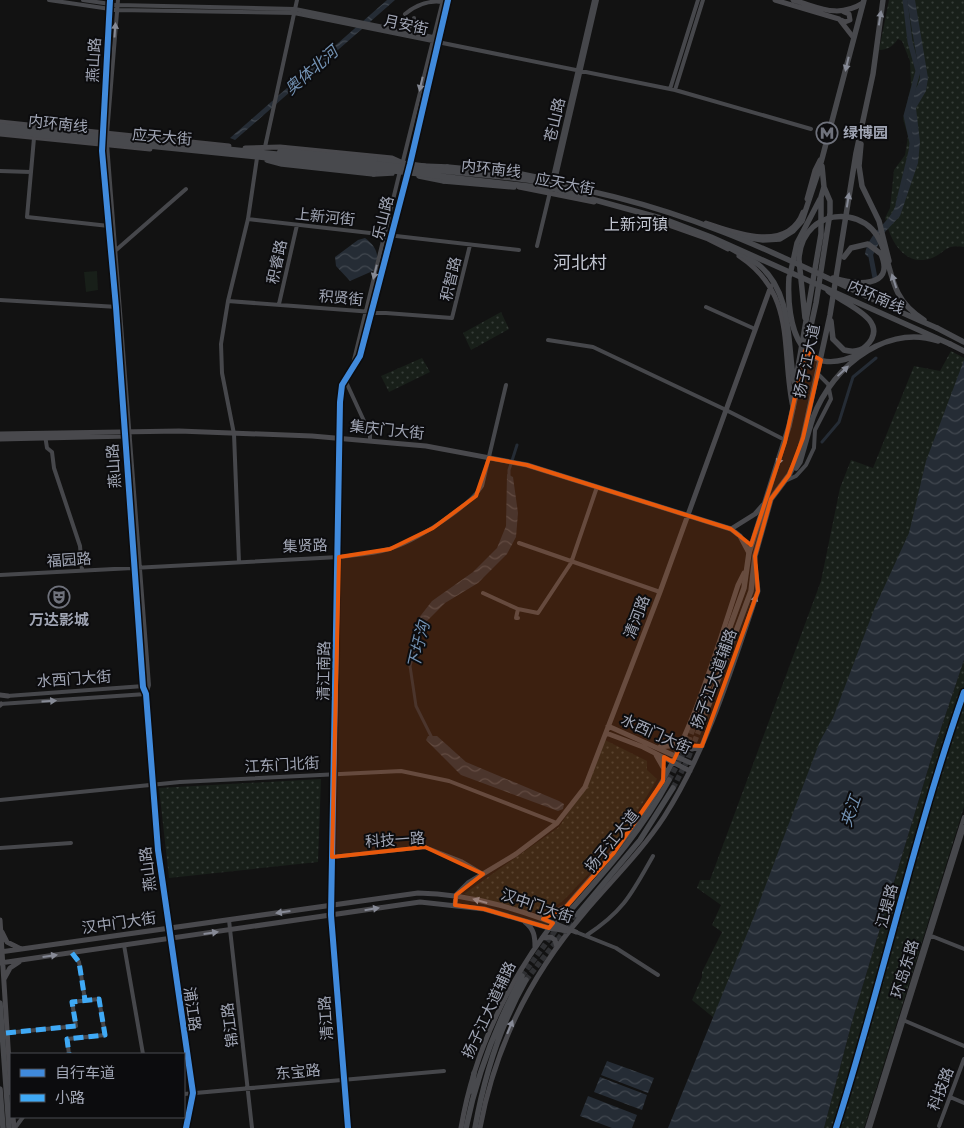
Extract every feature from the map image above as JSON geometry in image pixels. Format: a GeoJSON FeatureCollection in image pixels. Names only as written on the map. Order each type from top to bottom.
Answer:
{"type":"FeatureCollection","features":[{"type":"Feature","properties":{"kind":"highway","name":"扬子江大道"},"geometry":{"type":"LineString","coordinates":[[821,160],[824,187],[830,201],[830,213],[816,303],[785,442],[749,553],[744,573],[744,588],[703,711],[751,591],[755,556],[771,499],[789,475],[797,459],[803,438],[830,315],[862,126],[873,74],[883,0]]}},
{"type":"Feature","properties":{"kind":"highway"},"geometry":{"type":"LineString","coordinates":[[724,232],[746,238],[772,240],[793,231],[805,216],[831,128],[863,2]]}},
{"type":"Feature","properties":{"kind":"highway","name":"内环南线"},"geometry":{"type":"LineString","coordinates":[[0,126],[540,181],[586,189],[644,205],[724,232],[937,328]]}},
{"type":"Feature","properties":{"kind":"highway"},"geometry":{"type":"LineString","coordinates":[[862,126],[859,173],[862,186],[882,229],[889,263]]}},
{"type":"Feature","properties":{"kind":"highway","name":"内环南线"},"geometry":{"type":"LineString","coordinates":[[0,133],[250,152],[555,189],[664,219],[710,237],[950,344]]}},
{"type":"Feature","properties":{"kind":"highway"},"geometry":{"type":"LineString","coordinates":[[250,152],[294,151],[403,162]]}},
{"type":"Feature","properties":{"kind":"highway"},"geometry":{"type":"LineString","coordinates":[[250,152],[282,164],[374,174],[396,173]]}},
{"type":"Feature","properties":{"kind":"highway"},"geometry":{"type":"LineString","coordinates":[[421,166],[521,174],[563,181],[586,189]]}},
{"type":"Feature","properties":{"kind":"highway"},"geometry":{"type":"LineString","coordinates":[[415,175],[584,197]]}},
{"type":"Feature","properties":{"kind":"highway","name":"扬子江大道"},"geometry":{"type":"LineString","coordinates":[[796,394],[797,372],[821,234],[821,197],[824,187]]}},
{"type":"Feature","properties":{"kind":"highway"},"geometry":{"type":"LineString","coordinates":[[821,197],[797,243],[790,277],[789,307],[792,327],[798,343],[810,355],[826,361],[840,362],[895,338],[908,336],[918,336],[950,344],[964,351]]}},
{"type":"Feature","properties":{"kind":"highway"},"geometry":{"type":"LineString","coordinates":[[805,327],[798,258],[805,236],[814,226],[831,217],[844,216],[860,220],[872,229],[882,244],[896,287],[906,305],[937,328],[964,342]]}},
{"type":"Feature","properties":{"kind":"highway"},"geometry":{"type":"LineString","coordinates":[[710,237],[759,266],[772,286],[785,314],[796,394]]}},
{"type":"Feature","properties":{"kind":"highway"},"geometry":{"type":"LineString","coordinates":[[810,271],[846,282],[864,284],[879,278],[883,270],[881,254],[868,244],[851,248],[838,266]]}},
{"type":"Feature","properties":{"kind":"highway"},"geometry":{"type":"LineString","coordinates":[[822,287],[863,312],[873,327],[873,333],[868,344],[858,351],[844,350],[833,339],[830,315]]}},
{"type":"Feature","properties":{"kind":"highway"},"geometry":{"type":"LineString","coordinates":[[789,475],[800,462],[810,427],[822,396],[841,372],[878,345]]}},
{"type":"Feature","properties":{"kind":"highway","name":"扬子江大道"},"geometry":{"type":"LineString","coordinates":[[568,913],[633,838],[667,779]]}},
{"type":"Feature","properties":{"kind":"highway","name":"扬子江大道"},"geometry":{"type":"LineString","coordinates":[[576,915],[640,840],[673,788]]}},
{"type":"Feature","properties":{"kind":"highway"},"geometry":{"type":"LineString","coordinates":[[466,1128],[490,1042],[524,978],[504,1025],[484,1089],[475,1128]]}},
{"type":"Feature","properties":{"kind":"highway"},"geometry":{"type":"LineString","coordinates":[[0,1003],[9,1128]]}},
{"type":"Feature","properties":{"kind":"highway"},"geometry":{"type":"LineString","coordinates":[[4,1066],[6,1033]]}},
{"type":"Feature","properties":{"kind":"highway"},"geometry":{"type":"LineString","coordinates":[[484,1089],[493,1072]]}},
{"type":"Feature","properties":{"kind":"highway"},"geometry":{"type":"LineString","coordinates":[[470,1110],[474,1073]]}},
{"type":"Feature","properties":{"kind":"highway"},"geometry":{"type":"LineString","coordinates":[[0,1088],[3,1128]]}},
{"type":"Feature","properties":{"kind":"main road"},"geometry":{"type":"LineString","coordinates":[[775,0],[845,22],[850,20],[849,14],[844,12],[834,12],[793,0]]}},
{"type":"Feature","properties":{"kind":"main road"},"geometry":{"type":"LineString","coordinates":[[844,12],[863,2]]}},
{"type":"Feature","properties":{"kind":"main road"},"geometry":{"type":"LineString","coordinates":[[839,19],[853,36]]}},
{"type":"Feature","properties":{"kind":"main road","name":"应天大街"},"geometry":{"type":"LineString","coordinates":[[0,122],[105,133],[250,152],[391,163],[403,162]]}},
{"type":"Feature","properties":{"kind":"main road","name":"应天大街"},"geometry":{"type":"LineString","coordinates":[[0,133],[104,145],[257,158],[504,185],[551,193],[612,207],[708,239],[751,264],[772,286],[783,320],[788,389],[793,409]]}},
{"type":"Feature","properties":{"kind":"main road","name":"应天大街"},"geometry":{"type":"LineString","coordinates":[[250,152],[265,147],[392,158],[421,166],[554,181],[634,200],[738,232],[770,237],[791,229],[801,216],[815,170],[821,160]]}},
{"type":"Feature","properties":{"kind":"main road","name":"清河路"},"geometry":{"type":"LineString","coordinates":[[456,895],[468,883],[516,854],[557,823],[585,787],[660,592],[772,286]]}},
{"type":"Feature","properties":{"kind":"main road","name":"集庆门大街"},"geometry":{"type":"LineString","coordinates":[[0,434],[45,436]]}},
{"type":"Feature","properties":{"kind":"main road","name":"集庆门大街"},"geometry":{"type":"LineString","coordinates":[[0,439],[127,434],[234,434],[340,438],[426,446],[518,463],[731,529]]}},
{"type":"Feature","properties":{"kind":"main road"},"geometry":{"type":"LineString","coordinates":[[749,553],[740,536],[731,529],[755,514],[763,505]]}},
{"type":"Feature","properties":{"kind":"main road","name":"扬子江大道辅路"},"geometry":{"type":"LineString","coordinates":[[480,1128],[493,1072],[529,988],[557,947],[629,863],[664,818],[702,746],[723,694],[758,590],[755,564]]}},
{"type":"Feature","properties":{"kind":"main road","name":"扬子江大道辅路"},"geometry":{"type":"LineString","coordinates":[[461,1128],[479,1054],[519,971],[553,923],[613,854],[667,779],[714,662],[734,597],[744,573]]}},
{"type":"Feature","properties":{"kind":"main road"},"geometry":{"type":"LineString","coordinates":[[730,629],[734,597]]}},
{"type":"Feature","properties":{"kind":"main road"},"geometry":{"type":"LineString","coordinates":[[0,696],[8,696]]}},
{"type":"Feature","properties":{"kind":"main road","name":"水西门大街"},"geometry":{"type":"LineString","coordinates":[[608,726],[693,764]]}},
{"type":"Feature","properties":{"kind":"main road","name":"水西门大街"},"geometry":{"type":"LineString","coordinates":[[606,732],[690,770]]}},
{"type":"Feature","properties":{"kind":"main road"},"geometry":{"type":"LineString","coordinates":[[658,747],[669,746],[684,737],[687,747],[692,749],[702,746]]}},
{"type":"Feature","properties":{"kind":"main road"},"geometry":{"type":"LineString","coordinates":[[654,753],[660,759],[667,779]]}},
{"type":"Feature","properties":{"kind":"main road"},"geometry":{"type":"LineString","coordinates":[[613,854],[633,838]]}},
{"type":"Feature","properties":{"kind":"main road"},"geometry":{"type":"LineString","coordinates":[[629,863],[640,840]]}},
{"type":"Feature","properties":{"kind":"main road","name":"汉中门大街"},"geometry":{"type":"LineString","coordinates":[[0,952],[418,893],[456,895],[531,916],[570,931]]}},
{"type":"Feature","properties":{"kind":"main road"},"geometry":{"type":"LineString","coordinates":[[455,905],[456,895]]}},
{"type":"Feature","properties":{"kind":"main road","name":"汉中门大街"},"geometry":{"type":"LineString","coordinates":[[1,963],[420,902],[484,908],[549,928],[576,932]]}},
{"type":"Feature","properties":{"kind":"main road"},"geometry":{"type":"LineString","coordinates":[[531,916],[546,915],[567,906]]}},
{"type":"Feature","properties":{"kind":"main road"},"geometry":{"type":"LineString","coordinates":[[0,920],[1,972],[10,1081]]}},
{"type":"Feature","properties":{"kind":"main road"},"geometry":{"type":"LineString","coordinates":[[523,920],[530,926],[535,936],[536,947]]}},
{"type":"Feature","properties":{"kind":"main road"},"geometry":{"type":"LineString","coordinates":[[0,928],[8,942],[23,949],[24,960],[10,968],[3,982]]}},
{"type":"Feature","properties":{"kind":"main road"},"geometry":{"type":"LineString","coordinates":[[542,938],[551,937],[555,940],[557,947]]}},
{"type":"Feature","properties":{"kind":"street"},"geometry":{"type":"LineString","coordinates":[[49,0],[110,10],[294,11]]}},
{"type":"Feature","properties":{"kind":"street"},"geometry":{"type":"LineString","coordinates":[[83,0],[294,11],[432,39]]}},
{"type":"Feature","properties":{"kind":"street"},"geometry":{"type":"LineString","coordinates":[[265,147],[297,0]]}},
{"type":"Feature","properties":{"kind":"street","name":"乐山路"},"geometry":{"type":"LineString","coordinates":[[340,438],[342,386],[352,366],[360,356],[410,164],[448,0]]}},
{"type":"Feature","properties":{"kind":"street","name":"苍山路"},"geometry":{"type":"LineString","coordinates":[[538,246],[595,0]]}},
{"type":"Feature","properties":{"kind":"street"},"geometry":{"type":"LineString","coordinates":[[672,89],[698,0]]}},
{"type":"Feature","properties":{"kind":"street"},"geometry":{"type":"LineString","coordinates":[[672,89],[703,0]]}},
{"type":"Feature","properties":{"kind":"street"},"geometry":{"type":"LineString","coordinates":[[404,14],[416,5],[442,1]]}},
{"type":"Feature","properties":{"kind":"street","name":"乐山路"},"geometry":{"type":"LineString","coordinates":[[352,366],[384,235],[396,173],[403,162],[442,1]]}},
{"type":"Feature","properties":{"kind":"street","name":"燕山路"},"geometry":{"type":"LineString","coordinates":[[105,133],[110,2]]}},
{"type":"Feature","properties":{"kind":"street","name":"燕山路"},"geometry":{"type":"LineString","coordinates":[[118,2],[104,145],[109,226],[118,307]]}},
{"type":"Feature","properties":{"kind":"street"},"geometry":{"type":"LineString","coordinates":[[405,32],[414,23],[414,18]]}},
{"type":"Feature","properties":{"kind":"street","name":"月安街"},"geometry":{"type":"LineString","coordinates":[[373,27],[672,89],[811,129]]}},
{"type":"Feature","properties":{"kind":"street"},"geometry":{"type":"LineString","coordinates":[[34,138],[27,216],[109,226]]}},
{"type":"Feature","properties":{"kind":"street","name":"燕山路"},"geometry":{"type":"LineString","coordinates":[[104,145],[115,251],[127,434],[149,685],[146,694]]}},
{"type":"Feature","properties":{"kind":"street"},"geometry":{"type":"LineString","coordinates":[[240,562],[234,434],[220,354],[228,302],[248,219],[257,158]]}},
{"type":"Feature","properties":{"kind":"street"},"geometry":{"type":"LineString","coordinates":[[0,171],[31,172]]}},
{"type":"Feature","properties":{"kind":"street"},"geometry":{"type":"LineString","coordinates":[[115,251],[186,189]]}},
{"type":"Feature","properties":{"kind":"street","name":"上新河街"},"geometry":{"type":"LineString","coordinates":[[248,219],[519,250]]}},
{"type":"Feature","properties":{"kind":"street","name":"积睿路"},"geometry":{"type":"LineString","coordinates":[[279,304],[297,225]]}},
{"type":"Feature","properties":{"kind":"street","name":"积智路"},"geometry":{"type":"LineString","coordinates":[[452,318],[470,245]]}},
{"type":"Feature","properties":{"kind":"street"},"geometry":{"type":"LineString","coordinates":[[0,300],[118,307]]}},
{"type":"Feature","properties":{"kind":"street","name":"积贤街"},"geometry":{"type":"LineString","coordinates":[[228,302],[279,304],[452,318]]}},
{"type":"Feature","properties":{"kind":"street"},"geometry":{"type":"LineString","coordinates":[[706,308],[756,328]]}},
{"type":"Feature","properties":{"kind":"street"},"geometry":{"type":"LineString","coordinates":[[548,340],[572,342],[602,351],[781,438]]}},
{"type":"Feature","properties":{"kind":"street"},"geometry":{"type":"LineString","coordinates":[[783,482],[796,476],[806,465],[808,456],[814,448],[815,430],[831,399],[828,384],[817,373]]}},
{"type":"Feature","properties":{"kind":"street"},"geometry":{"type":"LineString","coordinates":[[347,384],[370,434],[370,440]]}},
{"type":"Feature","properties":{"kind":"street"},"geometry":{"type":"LineString","coordinates":[[489,458],[506,385]]}},
{"type":"Feature","properties":{"kind":"street","name":"燕山路"},"geometry":{"type":"LineString","coordinates":[[127,434],[135,595],[143,687],[146,694],[158,850],[168,928]]}},
{"type":"Feature","properties":{"kind":"street"},"geometry":{"type":"LineString","coordinates":[[45,436],[47,448],[52,452],[54,468],[80,546],[82,570]]}},
{"type":"Feature","properties":{"kind":"street","name":"清江南路"},"geometry":{"type":"LineString","coordinates":[[331,905],[340,438]]}},
{"type":"Feature","properties":{"kind":"street","name":"集贤路"},"geometry":{"type":"LineString","coordinates":[[139,567],[339,557],[390,549],[433,528],[476,496],[482,486],[489,458]]}},
{"type":"Feature","properties":{"kind":"street"},"geometry":{"type":"LineString","coordinates":[[483,593],[518,609],[538,613],[571,563],[597,487]]}},
{"type":"Feature","properties":{"kind":"street"},"geometry":{"type":"LineString","coordinates":[[519,544],[660,592]]}},
{"type":"Feature","properties":{"kind":"street","name":"福园路"},"geometry":{"type":"LineString","coordinates":[[0,575],[139,567]]}},
{"type":"Feature","properties":{"kind":"street"},"geometry":{"type":"LineString","coordinates":[[135,595],[138,592],[142,594]]}},
{"type":"Feature","properties":{"kind":"street"},"geometry":{"type":"LineString","coordinates":[[518,609],[516,618],[518,618]]}},
{"type":"Feature","properties":{"kind":"street","name":"水西门大街"},"geometry":{"type":"LineString","coordinates":[[8,696],[143,687],[149,685]]}},
{"type":"Feature","properties":{"kind":"street","name":"水西门大街"},"geometry":{"type":"LineString","coordinates":[[0,704],[146,694]]}},
{"type":"Feature","properties":{"kind":"street","name":"江东门北街"},"geometry":{"type":"LineString","coordinates":[[0,800],[153,785],[401,771],[449,781],[557,823]]}},
{"type":"Feature","properties":{"kind":"street","name":"环岛东路"},"geometry":{"type":"LineString","coordinates":[[869,1128],[963,826],[964,817]]}},
{"type":"Feature","properties":{"kind":"street"},"geometry":{"type":"LineString","coordinates":[[0,848],[71,842]]}},
{"type":"Feature","properties":{"kind":"street","name":"科技一路"},"geometry":{"type":"LineString","coordinates":[[332,857],[425,847],[461,861],[483,874]]}},
{"type":"Feature","properties":{"kind":"street"},"geometry":{"type":"LineString","coordinates":[[587,935],[613,916],[624,905],[635,891],[653,856]]}},
{"type":"Feature","properties":{"kind":"street","name":"清江路"},"geometry":{"type":"LineString","coordinates":[[331,905],[348,1128]]}},
{"type":"Feature","properties":{"kind":"street","name":"锦江路"},"geometry":{"type":"LineString","coordinates":[[229,920],[252,1128]]}},
{"type":"Feature","properties":{"kind":"street","name":"浦江路"},"geometry":{"type":"LineString","coordinates":[[168,928],[185,1053]]}},
{"type":"Feature","properties":{"kind":"street"},"geometry":{"type":"LineString","coordinates":[[576,932],[616,948],[658,975]]}},
{"type":"Feature","properties":{"kind":"street"},"geometry":{"type":"LineString","coordinates":[[929,934],[964,949]]}},
{"type":"Feature","properties":{"kind":"street"},"geometry":{"type":"LineString","coordinates":[[124,945],[143,1053]]}},
{"type":"Feature","properties":{"kind":"street"},"geometry":{"type":"LineString","coordinates":[[72,953],[78,962],[85,1000]]}},
{"type":"Feature","properties":{"kind":"street"},"geometry":{"type":"LineString","coordinates":[[6,1033],[76,1026],[72,1002],[99,999],[105,1035],[67,1040]]}},
{"type":"Feature","properties":{"kind":"street"},"geometry":{"type":"LineString","coordinates":[[902,1020],[964,1046]]}},
{"type":"Feature","properties":{"kind":"street"},"geometry":{"type":"LineString","coordinates":[[65,1028],[69,1053]]}},
{"type":"Feature","properties":{"kind":"street","name":"浦江路"},"geometry":{"type":"LineString","coordinates":[[185,1056],[192,1093],[186,1128]]}},
{"type":"Feature","properties":{"kind":"street","name":"科技路"},"geometry":{"type":"LineString","coordinates":[[939,1126],[964,1060]]}},
{"type":"Feature","properties":{"kind":"street","name":"东宝路"},"geometry":{"type":"LineString","coordinates":[[185,1094],[444,1071]]}},
{"type":"Feature","properties":{"kind":"street"},"geometry":{"type":"LineString","coordinates":[[950,1097],[964,1103]]}},
{"type":"Feature","properties":{"kind":"highlighted area"},"geometry":{"type":"Polygon","coordinates":[[[805,351],[821,360],[803,438],[789,475],[771,499],[755,556],[758,591],[702,746],[681,745],[673,762],[664,757],[663,781],[613,854],[567,906],[543,919],[553,923],[549,928],[484,909],[455,905],[456,895],[483,874],[425,847],[332,857],[339,557],[390,549],[433,528],[476,496],[489,458],[527,465],[731,529],[751,545],[785,442],[805,351]]]}},
{"type":"Feature","properties":{"kind":"shaded area"},"geometry":{"type":"Polygon","coordinates":[[[889,0],[964,0],[964,247],[953,247],[932,258],[922,260],[906,256],[900,250],[891,235],[885,218],[890,208],[894,170],[905,155],[908,136],[903,119],[911,86],[910,61],[902,41],[898,39],[890,47],[879,50],[889,0]]]}},
{"type":"Feature","properties":{"kind":"shaded area"},"geometry":{"type":"Polygon","coordinates":[[[97,271],[98,290],[86,292],[84,272],[97,271]]]}},
{"type":"Feature","properties":{"kind":"shaded area"},"geometry":{"type":"Polygon","coordinates":[[[501,312],[509,329],[471,350],[463,333],[501,312]]]}},
{"type":"Feature","properties":{"kind":"shaded area"},"geometry":{"type":"Polygon","coordinates":[[[951,351],[964,358],[964,379],[936,471],[714,1018],[692,1000],[702,977],[702,972],[722,932],[712,925],[721,905],[697,888],[700,880],[710,880],[821,581],[840,488],[851,460],[873,468],[914,366],[940,371],[951,351]]]}},
{"type":"Feature","properties":{"kind":"shaded area"},"geometry":{"type":"Polygon","coordinates":[[[422,358],[430,372],[389,392],[381,376],[422,358]]]}},
{"type":"Feature","properties":{"kind":"shaded area"},"geometry":{"type":"Polygon","coordinates":[[[964,660],[964,807],[864,1128],[824,1128],[853,1018],[935,746],[964,660]]]}},
{"type":"Feature","properties":{"kind":"shaded area"},"geometry":{"type":"Polygon","coordinates":[[[603,739],[647,761],[647,770],[657,779],[640,807],[601,860],[560,903],[539,911],[527,912],[464,894],[559,827],[585,787],[603,739]]]}},
{"type":"Feature","properties":{"kind":"shaded area"},"geometry":{"type":"Polygon","coordinates":[[[321,779],[318,862],[169,878],[159,788],[321,779]]]}},
{"type":"Feature","properties":{"kind":"water","name":"奥体北河"},"geometry":{"type":"Polygon","coordinates":[[[387,0],[395,0],[235,140],[230,138],[387,0]]]}},
{"type":"Feature","properties":{"kind":"water"},"geometry":{"type":"Polygon","coordinates":[[[907,0],[915,0],[928,78],[926,91],[916,108],[920,142],[918,163],[900,216],[884,233],[873,255],[868,257],[865,254],[867,246],[894,209],[909,168],[912,143],[907,110],[920,77],[907,0]]]}},
{"type":"Feature","properties":{"kind":"water"},"geometry":{"type":"Polygon","coordinates":[[[365,238],[375,248],[377,260],[375,270],[350,281],[336,266],[335,257],[358,240],[365,238]]]}},
{"type":"Feature","properties":{"kind":"water","name":"夹江"},"geometry":{"type":"Polygon","coordinates":[[[964,360],[964,660],[935,746],[853,1018],[824,1128],[668,1128],[753,919],[820,741],[833,718],[875,607],[909,533],[926,461],[964,360]]]}},
{"type":"Feature","properties":{"kind":"water"},"geometry":{"type":"Polygon","coordinates":[[[507,474],[513,477],[518,513],[516,537],[507,554],[478,583],[445,603],[425,623],[418,619],[432,601],[473,572],[497,548],[506,526],[507,474]]]}},
{"type":"Feature","properties":{"kind":"water"},"geometry":{"type":"Polygon","coordinates":[[[428,736],[437,736],[466,762],[559,801],[564,804],[563,809],[558,811],[461,775],[426,740],[428,736]]]}},
{"type":"Feature","properties":{"kind":"water"},"geometry":{"type":"Polygon","coordinates":[[[607,1061],[654,1078],[648,1093],[601,1075],[607,1061]]]}},
{"type":"Feature","properties":{"kind":"water"},"geometry":{"type":"Polygon","coordinates":[[[600,1077],[647,1095],[642,1110],[594,1092],[600,1077]]]}},
{"type":"Feature","properties":{"kind":"water"},"geometry":{"type":"Polygon","coordinates":[[[588,1096],[637,1115],[632,1128],[612,1128],[580,1116],[588,1096]]]}},
{"type":"Feature","properties":{"kind":"waterway"},"geometry":{"type":"LineString","coordinates":[[898,204],[912,143],[906,116],[918,71],[910,42],[905,0]]}},
{"type":"Feature","properties":{"kind":"waterway"},"geometry":{"type":"LineString","coordinates":[[870,252],[875,278]]}},
{"type":"Feature","properties":{"kind":"waterway"},"geometry":{"type":"LineString","coordinates":[[822,442],[839,422],[853,377],[876,358]]}},
{"type":"Feature","properties":{"kind":"waterway","name":"下圩沟"},"geometry":{"type":"LineString","coordinates":[[509,479],[509,470],[517,445]]}},
{"type":"Feature","properties":{"kind":"waterway","name":"下圩沟"},"geometry":{"type":"LineString","coordinates":[[423,618],[410,666],[416,706],[432,738]]}},
{"type":"Feature","properties":{"kind":"tunnel"},"geometry":{"type":"LineString","coordinates":[[669,780],[685,750],[700,710]]}},
{"type":"Feature","properties":{"kind":"tunnel"},"geometry":{"type":"LineString","coordinates":[[673,788],[687,761],[706,712]]}},
{"type":"Feature","properties":{"kind":"tunnel"},"geometry":{"type":"LineString","coordinates":[[522,976],[568,913]]}},
{"type":"Feature","properties":{"kind":"tunnel"},"geometry":{"type":"LineString","coordinates":[[526,980],[577,915]]}},
{"type":"Feature","properties":{"kind":"marked path"},"geometry":{"type":"LineString","coordinates":[[72,953],[79,962],[85,1000]]}},
{"type":"Feature","properties":{"kind":"marked path"},"geometry":{"type":"LineString","coordinates":[[6,1033],[76,1026],[72,1002],[99,999],[105,1035],[67,1039],[69,1053]]}},
{"type":"Feature","properties":{"kind":"cycle path"},"geometry":{"type":"LineString","coordinates":[[110,0],[102,151],[116,307],[143,687],[146,694],[158,850],[193,1093],[186,1128]]}},
{"type":"Feature","properties":{"kind":"cycle path"},"geometry":{"type":"LineString","coordinates":[[348,1128],[331,915],[340,402],[342,385],[360,356],[410,164],[448,0]]}},
{"type":"Feature","properties":{"kind":"cycle path","name":"江堤路"},"geometry":{"type":"LineString","coordinates":[[836,1128],[853,1074],[929,800],[964,692]]}},
{"type":"Feature","properties":{"kind":"place","name":"绿博园"},"geometry":{"type":"Point","coordinates":[827,133]}},
{"type":"Feature","properties":{"kind":"place","name":"万达影城"},"geometry":{"type":"Point","coordinates":[59,597]}},
{"type":"Feature","properties":{"kind":"district","name":"上新河镇"},"geometry":{"type":"Point","coordinates":[636,224]}},
{"type":"Feature","properties":{"kind":"district","name":"河北村"},"geometry":{"type":"Point","coordinates":[580,263]}}]}
